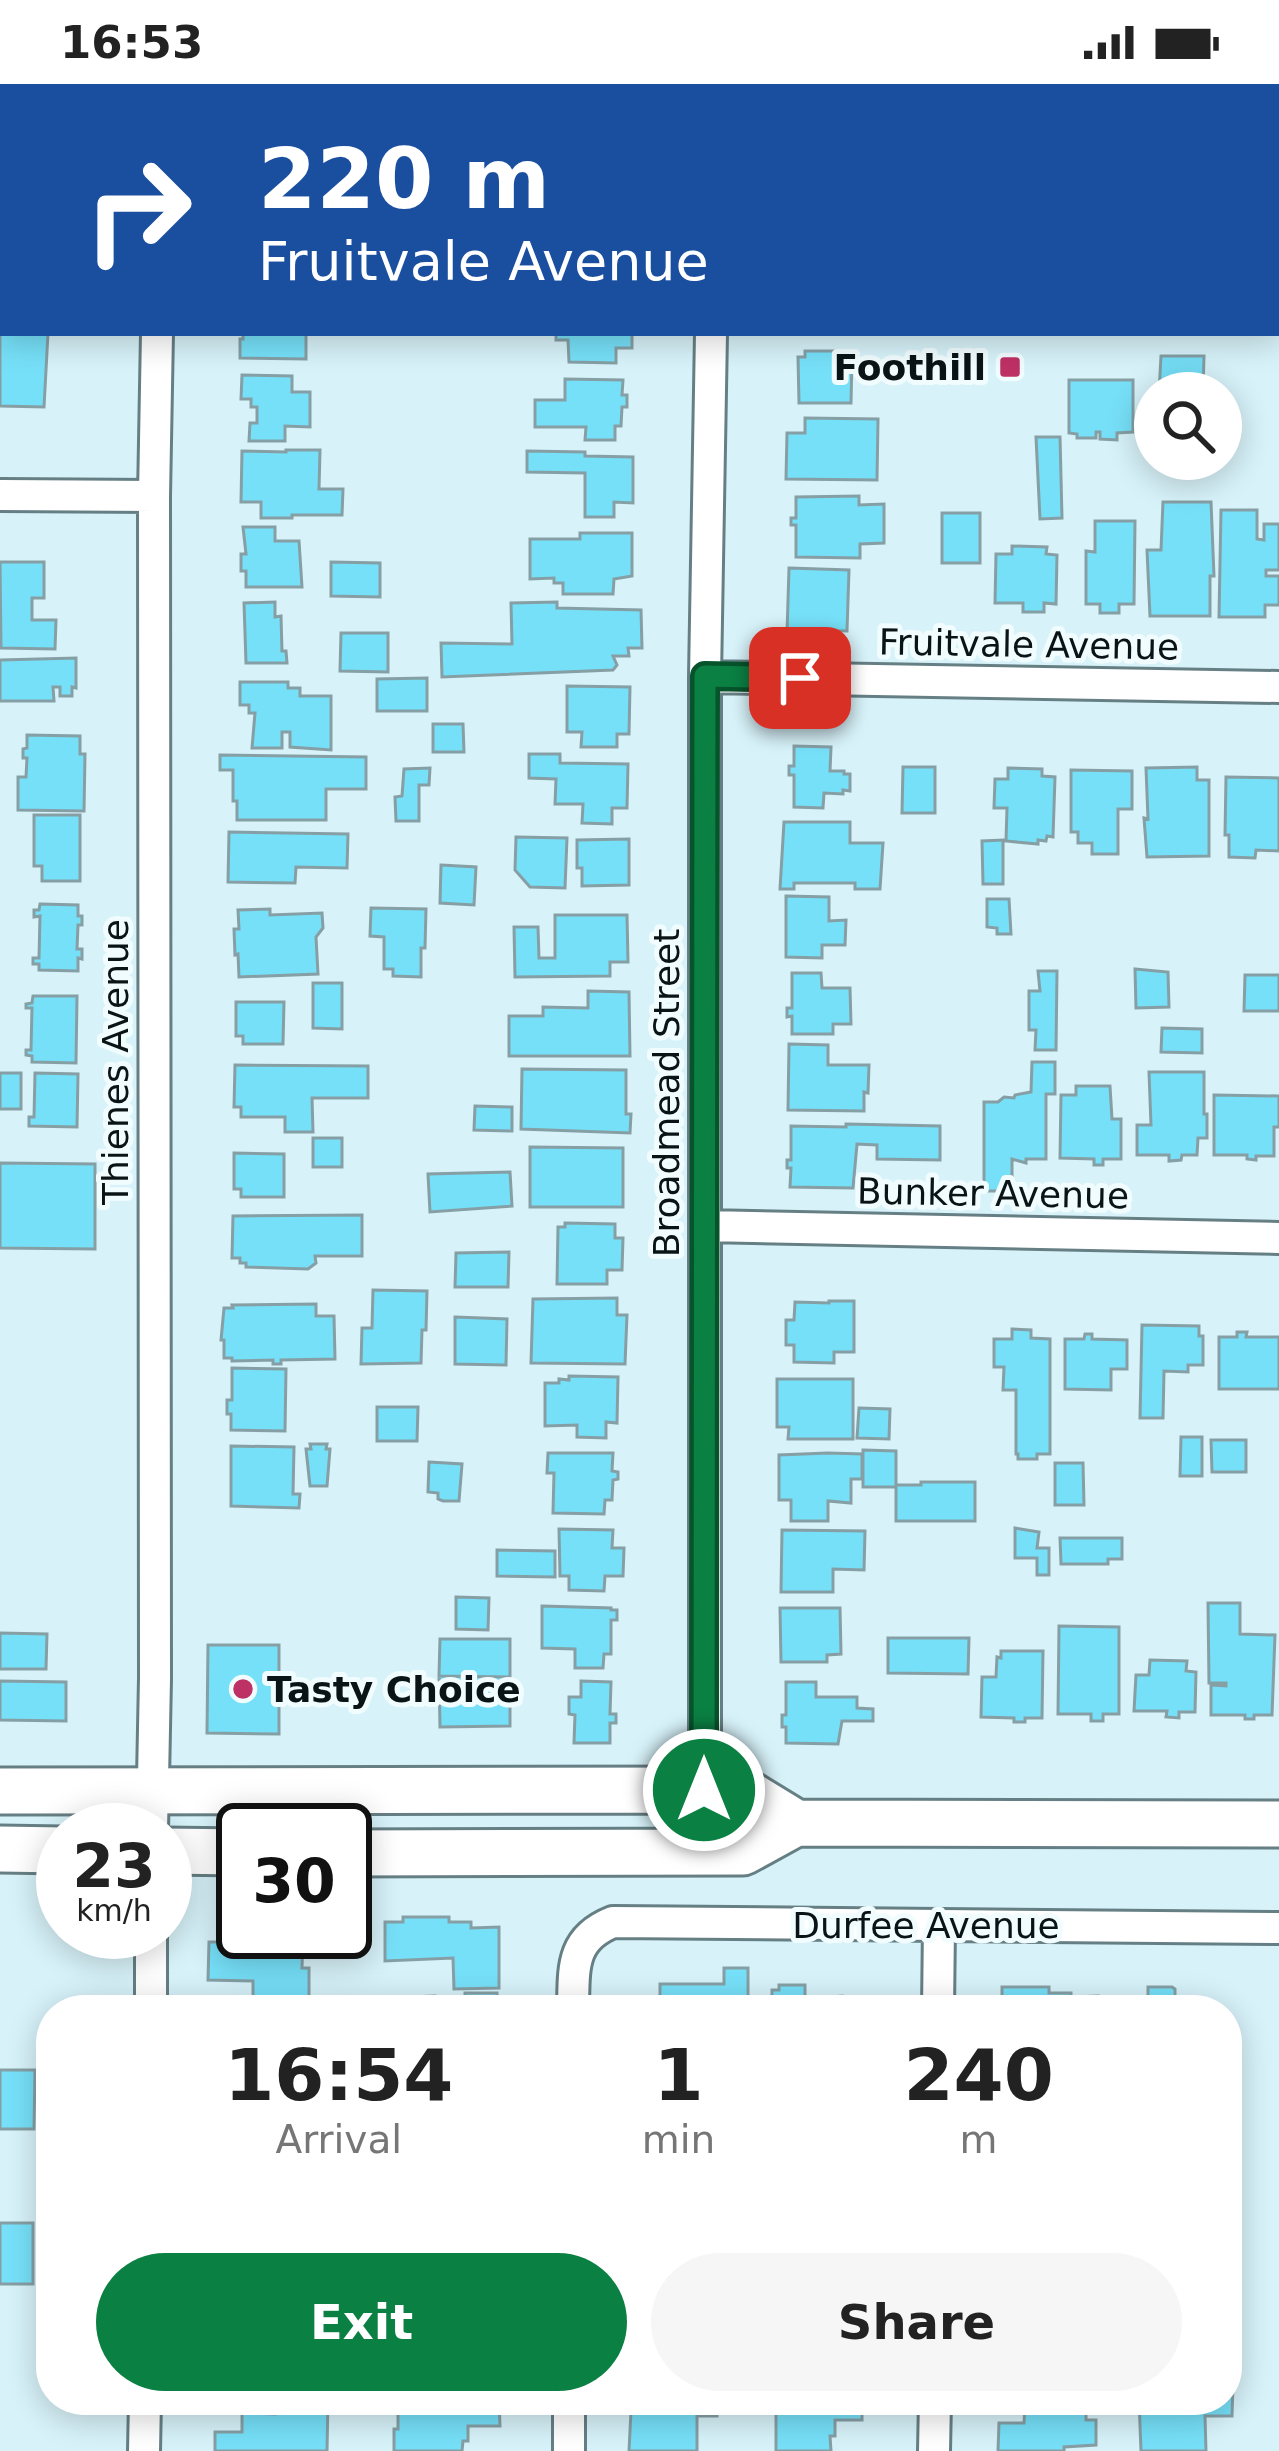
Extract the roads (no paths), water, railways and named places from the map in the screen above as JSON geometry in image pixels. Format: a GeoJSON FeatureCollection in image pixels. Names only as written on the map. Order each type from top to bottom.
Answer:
{"type":"FeatureCollection","features":[{"type":"Feature","properties":{"kind":"main road"},"geometry":{"type":"LineString","coordinates":[[192,1809],[742,1790],[796,1823]]}},
{"type":"Feature","properties":{"kind":"main road"},"geometry":{"type":"LineString","coordinates":[[0,1791],[91,1803]]}},
{"type":"Feature","properties":{"kind":"main road"},"geometry":{"type":"LineString","coordinates":[[372,1853],[743,1852],[796,1823],[1279,1825]]}},
{"type":"Feature","properties":{"kind":"main road"},"geometry":{"type":"LineString","coordinates":[[0,1849],[36,1850]]}},
{"type":"Feature","properties":{"kind":"street","name":"Thienes Avenue"},"geometry":{"type":"LineString","coordinates":[[152,1803],[157,336]]}},
{"type":"Feature","properties":{"kind":"street","name":"Broadmead Street"},"geometry":{"type":"LineString","coordinates":[[705,1854],[705,676],[711,336]]}},
{"type":"Feature","properties":{"kind":"street"},"geometry":{"type":"LineString","coordinates":[[0,495],[154,496]]}},
{"type":"Feature","properties":{"kind":"street","name":"Fruitvale Avenue"},"geometry":{"type":"LineString","coordinates":[[705,676],[1279,687]]}},
{"type":"Feature","properties":{"kind":"street","name":"Bunker Avenue"},"geometry":{"type":"LineString","coordinates":[[706,1226],[1279,1238]]}},
{"type":"Feature","properties":{"kind":"street","name":"Durfee Avenue"},"geometry":{"type":"LineString","coordinates":[[573,1995],[580,1944],[595,1929],[613,1922],[1279,1928]]}},
{"type":"Feature","properties":{"kind":"street"},"geometry":{"type":"LineString","coordinates":[[938,1995],[939,1925]]}},
{"type":"Feature","properties":{"kind":"street"},"geometry":{"type":"LineString","coordinates":[[151,1959],[151,1995]]}},
{"type":"Feature","properties":{"kind":"street"},"geometry":{"type":"LineString","coordinates":[[144,2451],[145,2415]]}},
{"type":"Feature","properties":{"kind":"street"},"geometry":{"type":"LineString","coordinates":[[569,2415],[569,2451]]}},
{"type":"Feature","properties":{"kind":"street"},"geometry":{"type":"LineString","coordinates":[[934,2415],[934,2451]]}},
{"type":"Feature","properties":{"kind":"place","name":"Foothill"},"geometry":{"type":"Point","coordinates":[1010,367]}},
{"type":"Feature","properties":{"kind":"place","name":"Tasty Choice"},"geometry":{"type":"Point","coordinates":[243,1689]}}]}
